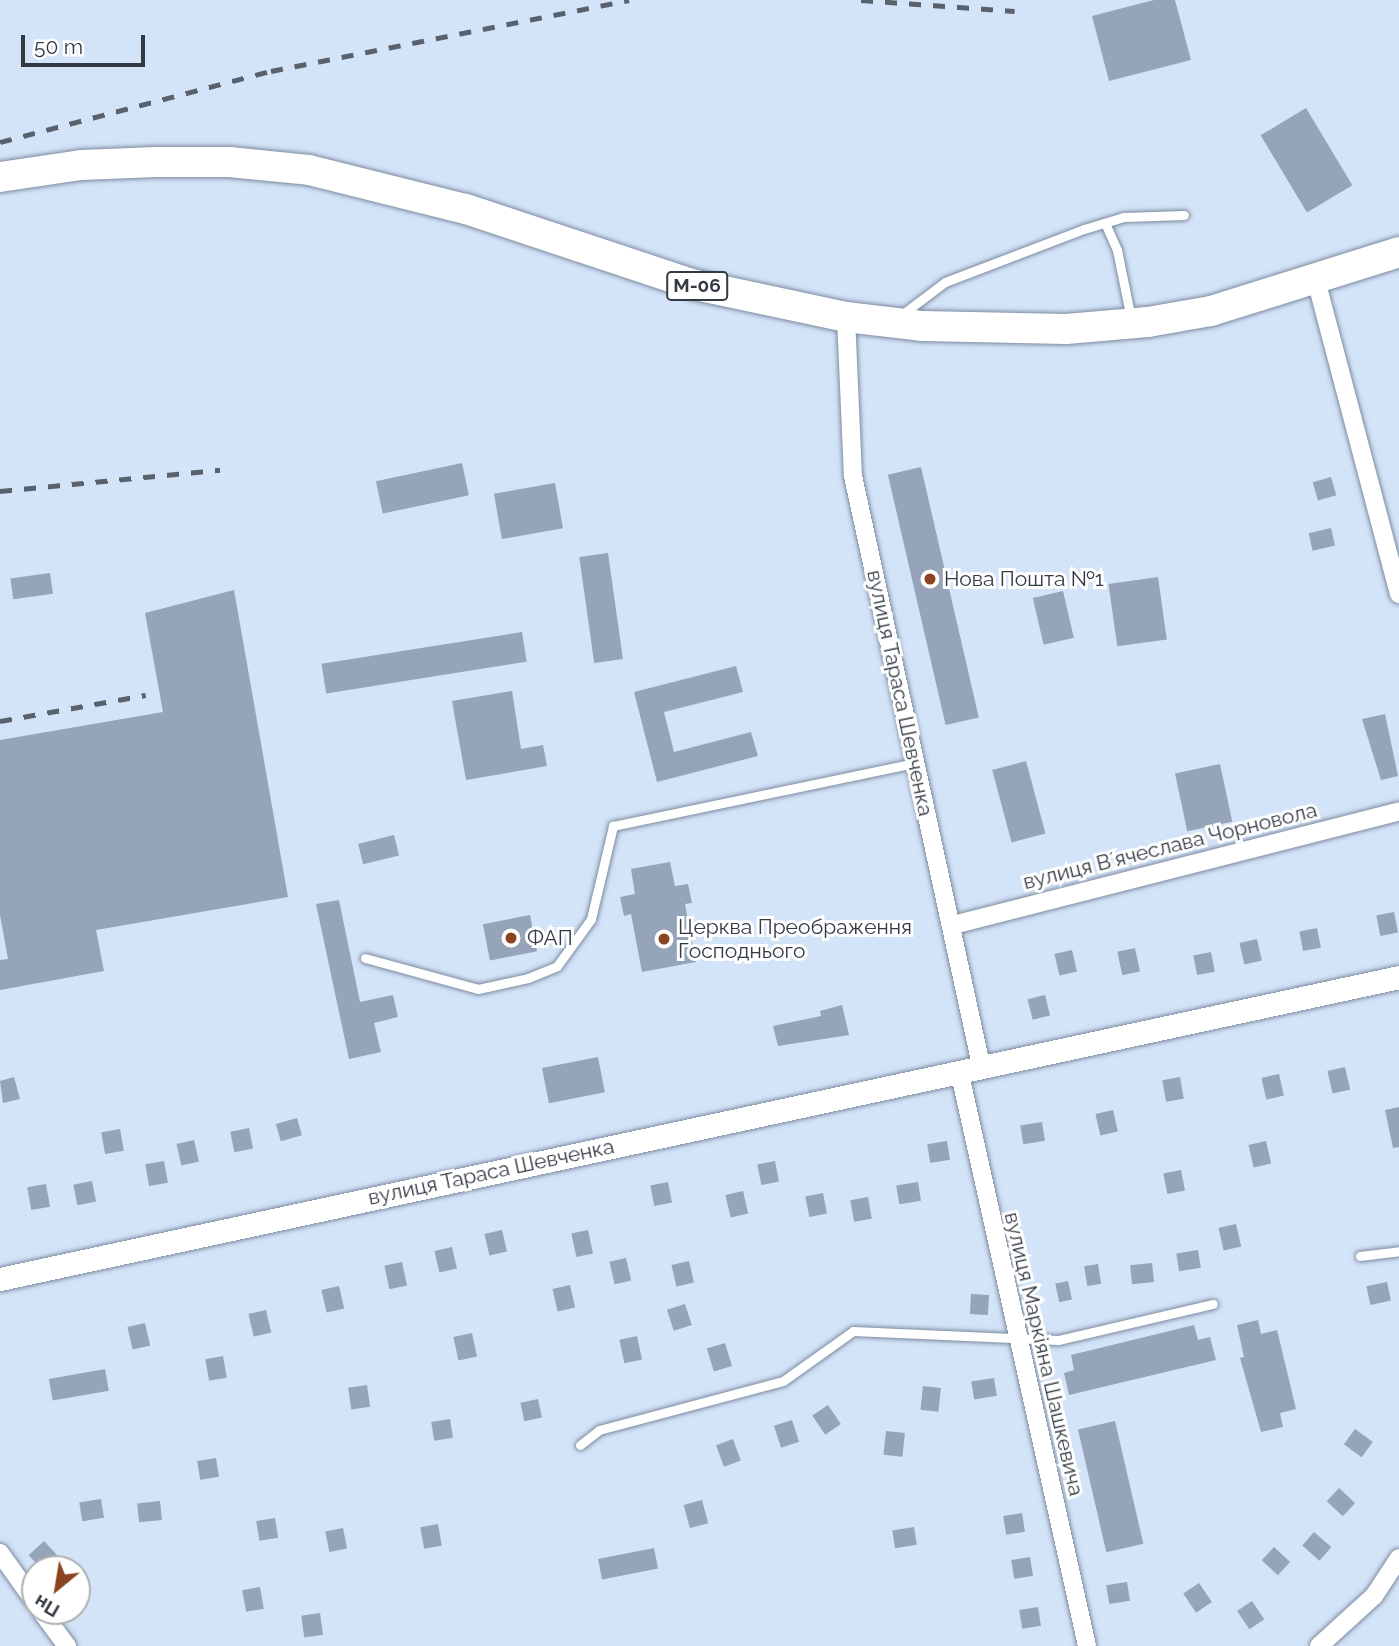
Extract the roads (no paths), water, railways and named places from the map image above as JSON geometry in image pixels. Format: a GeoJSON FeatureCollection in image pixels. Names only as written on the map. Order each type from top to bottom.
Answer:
{"type":"FeatureCollection","features":[{"type":"Feature","properties":{"kind":"highway","name":"М-06"},"geometry":{"type":"LineString","coordinates":[[0,177],[81,165],[156,162],[229,162],[309,170],[440,201],[691,284],[846,317],[891,323],[1000,330],[1132,324],[1211,311],[1399,252]]}},
{"type":"Feature","properties":{"kind":"street"},"geometry":{"type":"LineString","coordinates":[[1316,280],[1399,594]]}},
{"type":"Feature","properties":{"kind":"street","name":"вулиця Тараса Шевченка"},"geometry":{"type":"LineString","coordinates":[[846,317],[853,476],[914,763],[953,925],[970,1068]]}},
{"type":"Feature","properties":{"kind":"street","name":"вулиця Вʼячеслава Чорновола"},"geometry":{"type":"LineString","coordinates":[[953,925],[1399,811]]}},
{"type":"Feature","properties":{"kind":"street","name":"вулиця Тараса Шевченка"},"geometry":{"type":"LineString","coordinates":[[0,1279],[1399,977]]}},
{"type":"Feature","properties":{"kind":"street","name":"вулиця Маркіяна Шашкевича"},"geometry":{"type":"LineString","coordinates":[[970,1068],[1017,1340],[1087,1646]]}},
{"type":"Feature","properties":{"kind":"street"},"geometry":{"type":"LineString","coordinates":[[0,1553],[21,1582]]}},
{"type":"Feature","properties":{"kind":"street"},"geometry":{"type":"LineString","coordinates":[[1319,1646],[1374,1596],[1399,1558]]}},
{"type":"Feature","properties":{"kind":"street"},"geometry":{"type":"LineString","coordinates":[[51,1625],[66,1646]]}},
{"type":"Feature","properties":{"kind":"lane"},"geometry":{"type":"LineString","coordinates":[[891,323],[946,282],[1105,223],[1124,217],[1184,215]]}},
{"type":"Feature","properties":{"kind":"lane"},"geometry":{"type":"LineString","coordinates":[[1105,223],[1117,250],[1132,324]]}},
{"type":"Feature","properties":{"kind":"lane"},"geometry":{"type":"LineString","coordinates":[[365,958],[478,989],[528,978],[557,966],[591,919],[613,827],[914,763]]}},
{"type":"Feature","properties":{"kind":"lane"},"geometry":{"type":"LineString","coordinates":[[1360,1256],[1399,1251]]}},
{"type":"Feature","properties":{"kind":"lane"},"geometry":{"type":"LineString","coordinates":[[580,1445],[599,1430],[783,1381],[853,1331],[1017,1340],[1058,1339],[1213,1304]]}},
{"type":"Feature","properties":{"kind":"railway"},"geometry":{"type":"LineString","coordinates":[[0,142],[271,71],[629,0]]}},
{"type":"Feature","properties":{"kind":"railway"},"geometry":{"type":"LineString","coordinates":[[861,0],[1015,11]]}},
{"type":"Feature","properties":{"kind":"railway"},"geometry":{"type":"LineString","coordinates":[[0,491],[220,470]]}},
{"type":"Feature","properties":{"kind":"railway"},"geometry":{"type":"LineString","coordinates":[[0,721],[146,695]]}},
{"type":"Feature","properties":{"kind":"place","name":"Нова Пошта №1"},"geometry":{"type":"Point","coordinates":[930,579]}},
{"type":"Feature","properties":{"kind":"place","name":"ФАП"},"geometry":{"type":"Point","coordinates":[511,938]}},
{"type":"Feature","properties":{"kind":"place","name":"Церква Преображення Господнього"},"geometry":{"type":"Point","coordinates":[664,939]}}]}
